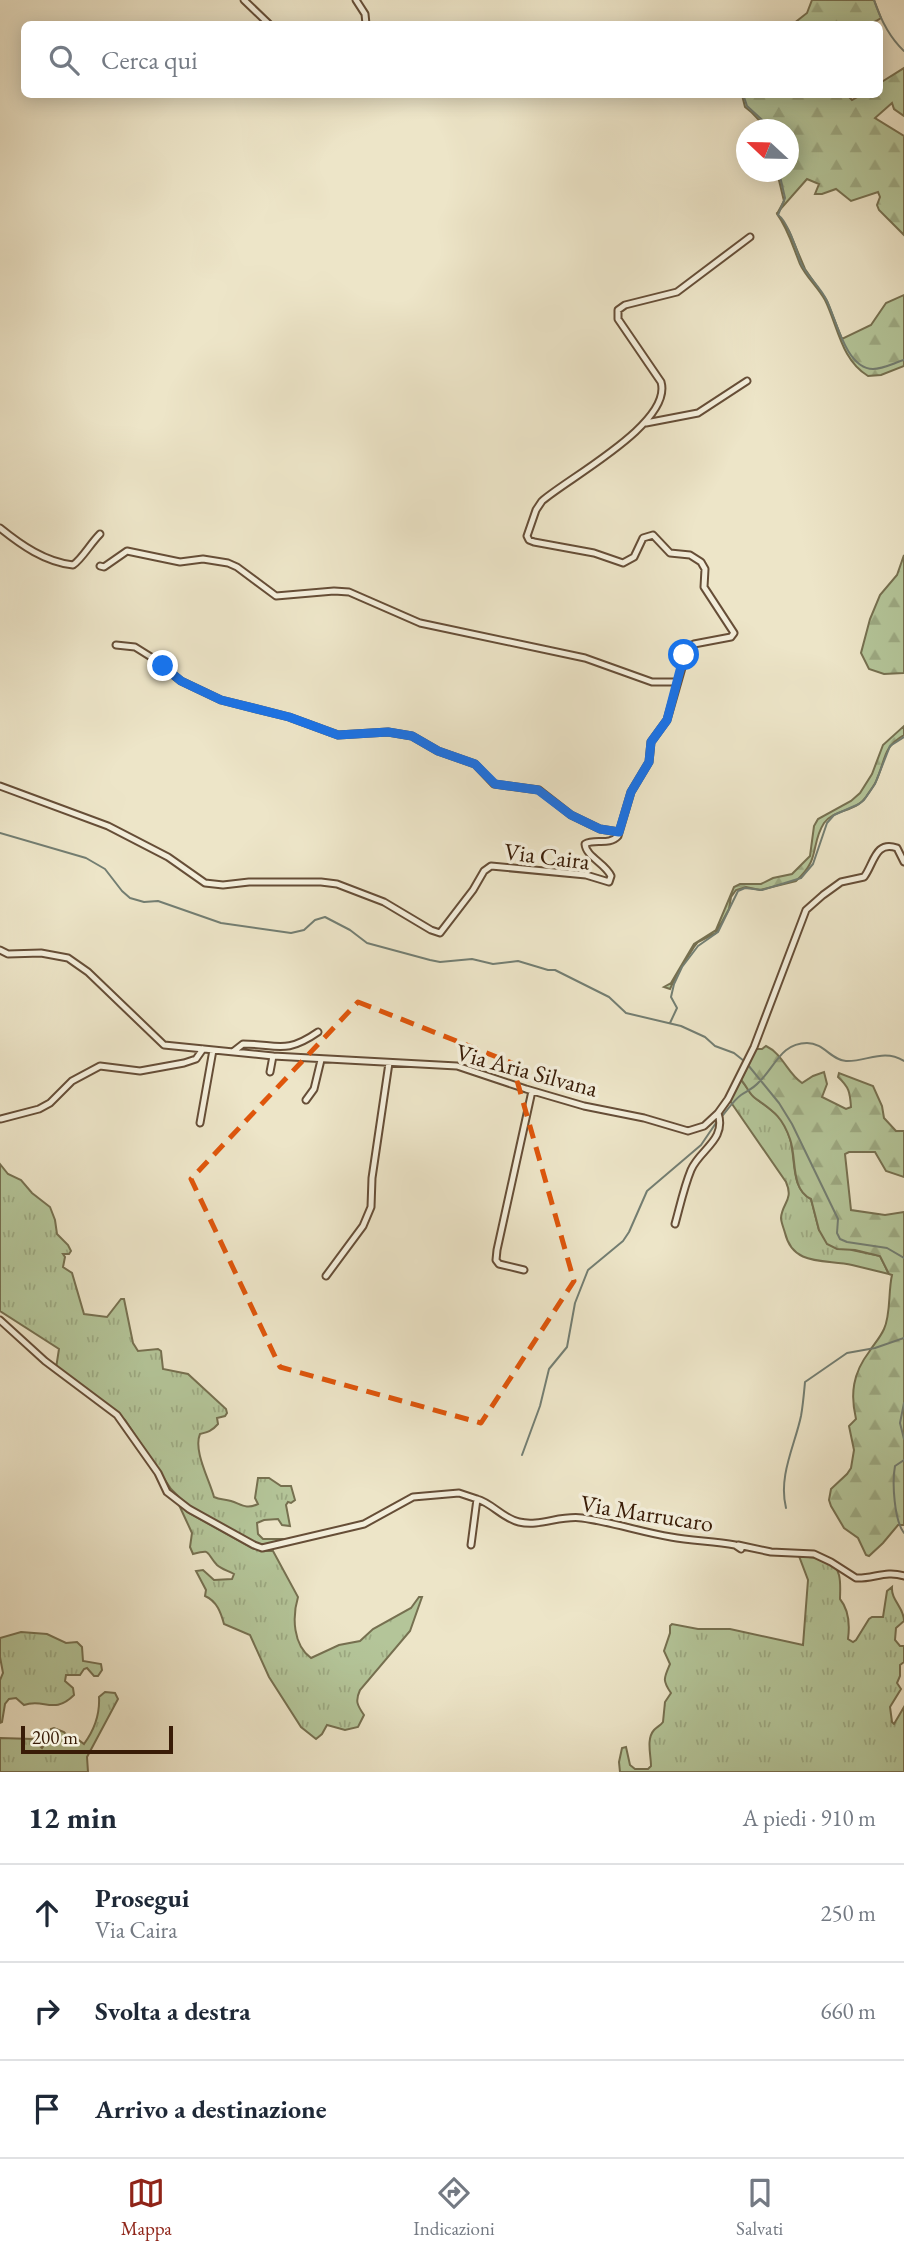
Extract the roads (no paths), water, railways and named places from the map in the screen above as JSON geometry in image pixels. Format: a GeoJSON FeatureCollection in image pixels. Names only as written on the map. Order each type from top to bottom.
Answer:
{"type":"FeatureCollection","features":[{"type":"Feature","properties":{"kind":"street"},"geometry":{"type":"LineString","coordinates":[[244,0],[266,21]]}},
{"type":"Feature","properties":{"kind":"street"},"geometry":{"type":"LineString","coordinates":[[356,0],[366,21]]}},
{"type":"Feature","properties":{"kind":"street","name":"Via Caira"},"geometry":{"type":"LineString","coordinates":[[0,786],[108,826],[168,857],[205,883],[337,884],[384,902],[440,933],[484,871],[491,866],[586,874],[609,882],[611,876],[608,870],[587,852],[584,844],[613,841],[619,832],[631,792],[649,762],[651,742],[667,720],[684,655],[689,646],[731,638],[734,635],[704,587],[705,569],[698,559],[687,554],[670,553],[650,534],[643,538],[634,557],[623,562],[594,553],[534,542],[527,537],[542,501],[646,423],[660,397],[662,385],[618,319],[618,310],[625,305],[677,292],[750,237]]}},
{"type":"Feature","properties":{"kind":"street","name":"Via Caira"},"geometry":{"type":"LineString","coordinates":[[646,423],[698,412],[747,381]]}},
{"type":"Feature","properties":{"kind":"street"},"geometry":{"type":"LineString","coordinates":[[0,528],[45,557],[73,565],[100,534]]}},
{"type":"Feature","properties":{"kind":"street"},"geometry":{"type":"LineString","coordinates":[[100,566],[104,567],[127,551],[180,562],[203,559],[220,561],[237,567],[276,596],[349,592],[420,623],[584,658],[652,682],[677,682]]}},
{"type":"Feature","properties":{"kind":"street"},"geometry":{"type":"LineString","coordinates":[[116,645],[135,647],[181,681],[221,700],[289,717],[330,734],[388,732],[421,739],[438,751],[475,764],[495,784],[538,790],[571,815],[600,829],[619,832]]}},
{"type":"Feature","properties":{"kind":"street","name":"Via Aria Silvana"},"geometry":{"type":"LineString","coordinates":[[0,950],[8,954],[41,953],[68,958],[89,972],[164,1045],[273,1056],[457,1066],[584,1106],[644,1118],[684,1131],[698,1129],[718,1113],[734,1087],[754,1047],[806,910],[841,882],[864,877],[874,856],[883,847],[892,845],[897,848],[904,862]]}},
{"type":"Feature","properties":{"kind":"street","name":"Via Aria Silvana"},"geometry":{"type":"LineString","coordinates":[[234,1051],[243,1044],[268,1048],[289,1047],[318,1031]]}},
{"type":"Feature","properties":{"kind":"street"},"geometry":{"type":"LineString","coordinates":[[1,1119],[39,1109],[50,1103],[72,1081],[100,1066],[109,1065],[140,1071],[196,1059],[203,1049]]}},
{"type":"Feature","properties":{"kind":"street"},"geometry":{"type":"LineString","coordinates":[[200,1123],[213,1050]]}},
{"type":"Feature","properties":{"kind":"street"},"geometry":{"type":"LineString","coordinates":[[270,1072],[273,1056]]}},
{"type":"Feature","properties":{"kind":"street"},"geometry":{"type":"LineString","coordinates":[[306,1100],[314,1089],[321,1059]]}},
{"type":"Feature","properties":{"kind":"street"},"geometry":{"type":"LineString","coordinates":[[326,1276],[363,1226],[371,1207],[372,1178],[389,1062]]}},
{"type":"Feature","properties":{"kind":"street"},"geometry":{"type":"LineString","coordinates":[[524,1270],[499,1264],[496,1260],[532,1091]]}},
{"type":"Feature","properties":{"kind":"street","name":"Via Aria Silvana"},"geometry":{"type":"LineString","coordinates":[[675,1224],[692,1167],[713,1144],[719,1129],[718,1113]]}},
{"type":"Feature","properties":{"kind":"street","name":"Via Marrucaro"},"geometry":{"type":"LineString","coordinates":[[0,1321],[45,1361],[117,1415],[158,1473],[167,1492],[189,1509],[262,1548],[363,1524],[413,1497],[459,1493],[485,1501],[504,1517],[520,1522],[542,1523],[563,1518],[580,1518],[672,1538],[771,1552],[814,1554],[859,1578],[883,1573],[904,1576]]}},
{"type":"Feature","properties":{"kind":"street"},"geometry":{"type":"LineString","coordinates":[[471,1545],[477,1499]]}},
{"type":"Feature","properties":{"kind":"waterway"},"geometry":{"type":"LineString","coordinates":[[874,0],[883,21]]}},
{"type":"Feature","properties":{"kind":"waterway"},"geometry":{"type":"LineString","coordinates":[[883,21],[904,51]]}},
{"type":"Feature","properties":{"kind":"waterway"},"geometry":{"type":"LineString","coordinates":[[744,98],[747,106],[761,119]]}},
{"type":"Feature","properties":{"kind":"waterway"},"geometry":{"type":"LineString","coordinates":[[781,182],[785,198],[778,215],[788,229],[802,266],[827,301],[849,352],[864,367],[873,369],[904,360]]}},
{"type":"Feature","properties":{"kind":"waterway"},"geometry":{"type":"LineString","coordinates":[[670,1023],[677,1008],[671,997],[682,967],[698,946],[718,932],[738,891],[745,888],[762,890],[801,878],[813,864],[827,823],[834,815],[864,800],[875,784],[890,746],[904,737]]}},
{"type":"Feature","properties":{"kind":"waterway"},"geometry":{"type":"LineString","coordinates":[[0,833],[86,858],[105,869],[130,898],[144,902],[158,901],[221,923],[291,933],[304,930],[315,920],[325,917],[350,930],[367,943],[430,960],[440,962],[472,959],[493,964],[518,961],[555,970],[609,997],[626,1013],[681,1026],[705,1037],[715,1046],[734,1053],[744,1061]]}},
{"type":"Feature","properties":{"kind":"waterway"},"geometry":{"type":"LineString","coordinates":[[723,1115],[738,1097],[765,1076],[785,1051],[798,1044],[813,1044],[846,1061],[882,1056],[896,1057],[904,1061]]}},
{"type":"Feature","properties":{"kind":"waterway"},"geometry":{"type":"LineString","coordinates":[[748,1065],[779,1103],[792,1124],[838,1219],[837,1233],[840,1239],[887,1248],[904,1258]]}},
{"type":"Feature","properties":{"kind":"waterway"},"geometry":{"type":"LineString","coordinates":[[522,1455],[540,1406],[549,1369],[567,1347],[575,1303],[588,1270],[623,1241],[647,1191],[701,1145],[718,1120]]}},
{"type":"Feature","properties":{"kind":"waterway"},"geometry":{"type":"LineString","coordinates":[[786,1508],[784,1484],[801,1416],[805,1382],[847,1353],[875,1348],[904,1338]]}},
{"type":"Feature","properties":{"kind":"waterway"},"geometry":{"type":"LineString","coordinates":[[904,1403],[900,1423],[904,1439]]}},
{"type":"Feature","properties":{"kind":"waterway"},"geometry":{"type":"LineString","coordinates":[[904,1460],[895,1466],[894,1481],[896,1510],[904,1533]]}}]}
